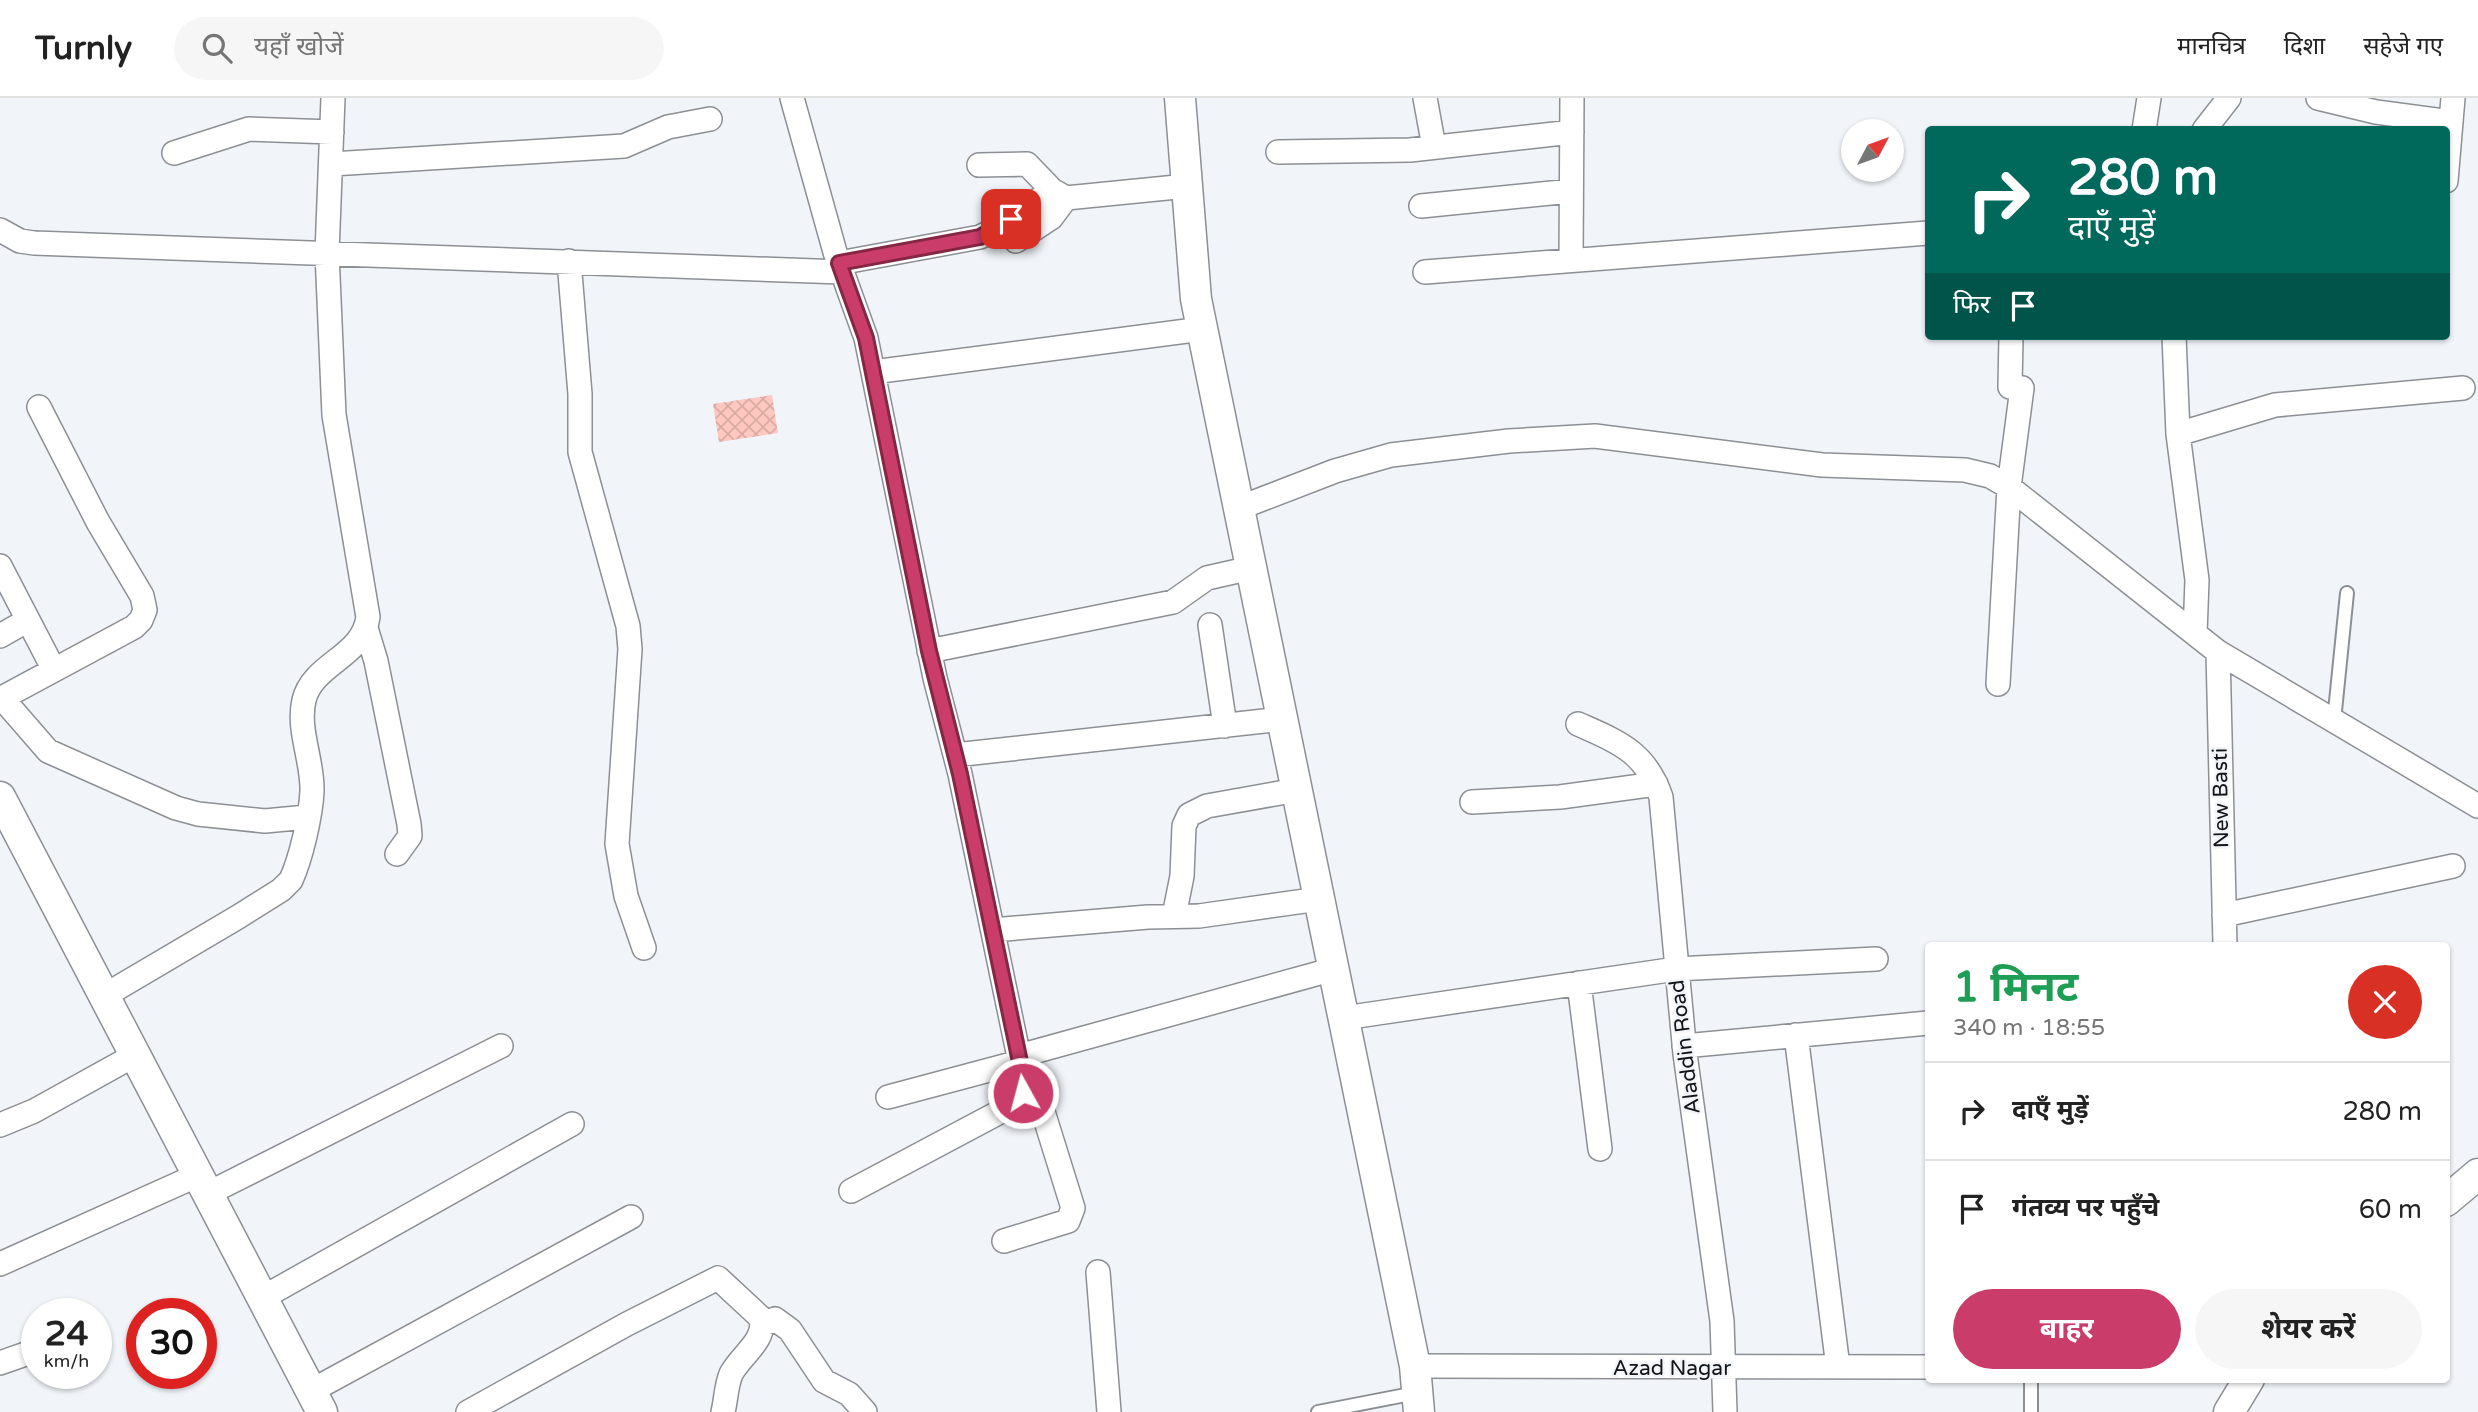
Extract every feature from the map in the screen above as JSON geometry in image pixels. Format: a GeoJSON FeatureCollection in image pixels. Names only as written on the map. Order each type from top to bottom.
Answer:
{"type":"FeatureCollection","features":[{"type":"Feature","properties":{"kind":"street"},"geometry":{"type":"LineString","coordinates":[[104,996],[281,890],[293,874],[312,791],[302,716],[305,697],[327,667],[350,651],[366,628],[368,617],[334,415],[327,253],[333,98]]}},
{"type":"Feature","properties":{"kind":"street"},"geometry":{"type":"LineString","coordinates":[[792,98],[840,267],[866,338],[929,651],[955,755],[1025,1086],[1023,1093],[1011,1105],[851,1191]]}},
{"type":"Feature","properties":{"kind":"street"},"geometry":{"type":"LineString","coordinates":[[1180,98],[1196,299],[1344,1018],[1417,1390]]}},
{"type":"Feature","properties":{"kind":"street"},"geometry":{"type":"LineString","coordinates":[[1425,98],[1434,147]]}},
{"type":"Feature","properties":{"kind":"street"},"geometry":{"type":"LineString","coordinates":[[1571,259],[1572,98]]}},
{"type":"Feature","properties":{"kind":"street"},"geometry":{"type":"LineString","coordinates":[[2145,126],[2149,98]]}},
{"type":"Feature","properties":{"kind":"street"},"geometry":{"type":"LineString","coordinates":[[2207,126],[2229,98]]}},
{"type":"Feature","properties":{"kind":"street"},"geometry":{"type":"LineString","coordinates":[[2318,98],[2376,112],[2451,122]]}},
{"type":"Feature","properties":{"kind":"street"},"geometry":{"type":"LineString","coordinates":[[2450,134],[2453,98]]}},
{"type":"Feature","properties":{"kind":"street"},"geometry":{"type":"LineString","coordinates":[[332,164],[624,146],[668,128],[710,119]]}},
{"type":"Feature","properties":{"kind":"street"},"geometry":{"type":"LineString","coordinates":[[174,153],[249,129],[332,132]]}},
{"type":"Feature","properties":{"kind":"street"},"geometry":{"type":"LineString","coordinates":[[1278,152],[1434,147],[1572,132]]}},
{"type":"Feature","properties":{"kind":"street"},"geometry":{"type":"LineString","coordinates":[[979,165],[1027,164],[1059,194]]}},
{"type":"Feature","properties":{"kind":"street"},"geometry":{"type":"LineString","coordinates":[[0,230],[20,241],[34,243],[840,267],[980,237],[1059,194],[1187,186]]}},
{"type":"Feature","properties":{"kind":"street"},"geometry":{"type":"LineString","coordinates":[[1422,206],[1571,191]]}},
{"type":"Feature","properties":{"kind":"street"},"geometry":{"type":"LineString","coordinates":[[1016,241],[1051,218],[1059,194]]}},
{"type":"Feature","properties":{"kind":"street"},"geometry":{"type":"LineString","coordinates":[[1425,272],[1925,233]]}},
{"type":"Feature","properties":{"kind":"street"},"geometry":{"type":"LineString","coordinates":[[569,261],[580,394],[580,452],[628,626],[630,649],[617,844],[626,896],[644,948]]}},
{"type":"Feature","properties":{"kind":"street"},"geometry":{"type":"LineString","coordinates":[[873,372],[1202,329]]}},
{"type":"Feature","properties":{"kind":"street"},"geometry":{"type":"LineString","coordinates":[[1998,684],[2016,387],[2011,340]]}},
{"type":"Feature","properties":{"kind":"street"},"geometry":{"type":"LineString","coordinates":[[2174,340],[2178,434],[2197,580],[2194,634]]}},
{"type":"Feature","properties":{"kind":"street"},"geometry":{"type":"LineString","coordinates":[[2178,434],[2275,405],[2463,388]]}},
{"type":"Feature","properties":{"kind":"street"},"geometry":{"type":"LineString","coordinates":[[39,407],[98,522],[137,588],[145,610],[134,627],[1,698],[48,751],[169,805],[198,814],[305,827]]}},
{"type":"Feature","properties":{"kind":"street"},"geometry":{"type":"LineString","coordinates":[[1239,508],[1335,471],[1391,454],[1509,441],[1595,436],[1822,465],[1965,470],[1990,476],[2009,487],[2150,595],[2218,652],[2478,806]]}},
{"type":"Feature","properties":{"kind":"street"},"geometry":{"type":"LineString","coordinates":[[0,566],[54,670]]}},
{"type":"Feature","properties":{"kind":"street"},"geometry":{"type":"LineString","coordinates":[[929,651],[1172,602],[1207,578],[1251,568]]}},
{"type":"Feature","properties":{"kind":"street"},"geometry":{"type":"LineString","coordinates":[[0,636],[28,620]]}},
{"type":"Feature","properties":{"kind":"street"},"geometry":{"type":"LineString","coordinates":[[1210,625],[1225,726]]}},
{"type":"Feature","properties":{"kind":"street"},"geometry":{"type":"LineString","coordinates":[[366,628],[376,661],[409,824],[410,836],[397,854]]}},
{"type":"Feature","properties":{"kind":"street","name":"New Basti"},"geometry":{"type":"LineString","coordinates":[[2218,652],[2225,942]]}},
{"type":"Feature","properties":{"kind":"street"},"geometry":{"type":"LineString","coordinates":[[955,755],[1282,719]]}},
{"type":"Feature","properties":{"kind":"street","name":"Aladdin Road"},"geometry":{"type":"LineString","coordinates":[[1578,724],[1629,747],[1656,784],[1664,822],[1684,1046],[1722,1321],[1725,1412]]}},
{"type":"Feature","properties":{"kind":"street"},"geometry":{"type":"LineString","coordinates":[[1472,802],[1560,797],[1656,784]]}},
{"type":"Feature","properties":{"kind":"street"},"geometry":{"type":"LineString","coordinates":[[1174,916],[1182,876],[1184,826],[1192,812],[1208,806],[1297,790]]}},
{"type":"Feature","properties":{"kind":"street"},"geometry":{"type":"LineString","coordinates":[[0,797],[316,1402],[631,1217]]}},
{"type":"Feature","properties":{"kind":"street"},"geometry":{"type":"LineString","coordinates":[[2224,915],[2453,866]]}},
{"type":"Feature","properties":{"kind":"street"},"geometry":{"type":"LineString","coordinates":[[993,930],[1221,914],[1319,899]]}},
{"type":"Feature","properties":{"kind":"street"},"geometry":{"type":"LineString","coordinates":[[1344,1018],[1676,969],[1876,959]]}},
{"type":"Feature","properties":{"kind":"street"},"geometry":{"type":"LineString","coordinates":[[888,1097],[1334,969]]}},
{"type":"Feature","properties":{"kind":"street"},"geometry":{"type":"LineString","coordinates":[[1579,983],[1600,1149]]}},
{"type":"Feature","properties":{"kind":"street"},"geometry":{"type":"LineString","coordinates":[[1684,1046],[1925,1023]]}},
{"type":"Feature","properties":{"kind":"street"},"geometry":{"type":"LineString","coordinates":[[1797,1035],[1838,1367]]}},
{"type":"Feature","properties":{"kind":"street"},"geometry":{"type":"LineString","coordinates":[[0,1264],[203,1184],[501,1046]]}},
{"type":"Feature","properties":{"kind":"street"},"geometry":{"type":"LineString","coordinates":[[0,1125],[34,1111],[135,1055]]}},
{"type":"Feature","properties":{"kind":"street"},"geometry":{"type":"LineString","coordinates":[[1004,1241],[1068,1221],[1073,1208],[1040,1102],[1025,1086]]}},
{"type":"Feature","properties":{"kind":"street"},"geometry":{"type":"LineString","coordinates":[[262,1298],[572,1124]]}},
{"type":"Feature","properties":{"kind":"street"},"geometry":{"type":"LineString","coordinates":[[2450,1198],[2478,1174]]}},
{"type":"Feature","properties":{"kind":"street"},"geometry":{"type":"LineString","coordinates":[[1098,1272],[1109,1412]]}},
{"type":"Feature","properties":{"kind":"street"},"geometry":{"type":"LineString","coordinates":[[468,1412],[627,1324],[718,1279],[761,1318],[762,1325],[758,1338],[732,1373],[723,1412]]}},
{"type":"Feature","properties":{"kind":"street"},"geometry":{"type":"LineString","coordinates":[[762,1325],[775,1319],[785,1325],[824,1381],[849,1394],[865,1412]]}},
{"type":"Feature","properties":{"kind":"street"},"geometry":{"type":"LineString","coordinates":[[0,1363],[21,1356]]}},
{"type":"Feature","properties":{"kind":"street","name":"Azad Nagar"},"geometry":{"type":"LineString","coordinates":[[1417,1390],[1725,1368],[1925,1367]]}},
{"type":"Feature","properties":{"kind":"lane"},"geometry":{"type":"LineString","coordinates":[[2334,721],[2347,593]]}},
{"type":"Feature","properties":{"kind":"lane"},"geometry":{"type":"LineString","coordinates":[[2031,1383],[2031,1412]]}},
{"type":"Feature","properties":{"kind":"lane"},"geometry":{"type":"LineString","coordinates":[[1318,1412],[1417,1390]]}},
{"type":"Feature","properties":{"kind":"building"},"geometry":{"type":"Polygon","coordinates":[[[772,395],[778,433],[719,442],[713,404],[772,395]]]}},
{"type":"Feature","properties":{"kind":"route"},"geometry":{"type":"LineString","coordinates":[[1011,219],[980,237],[839,263],[866,338],[929,651],[960,774],[1019,1056],[1020,1073],[1025,1086],[1023,1093]]}}]}
